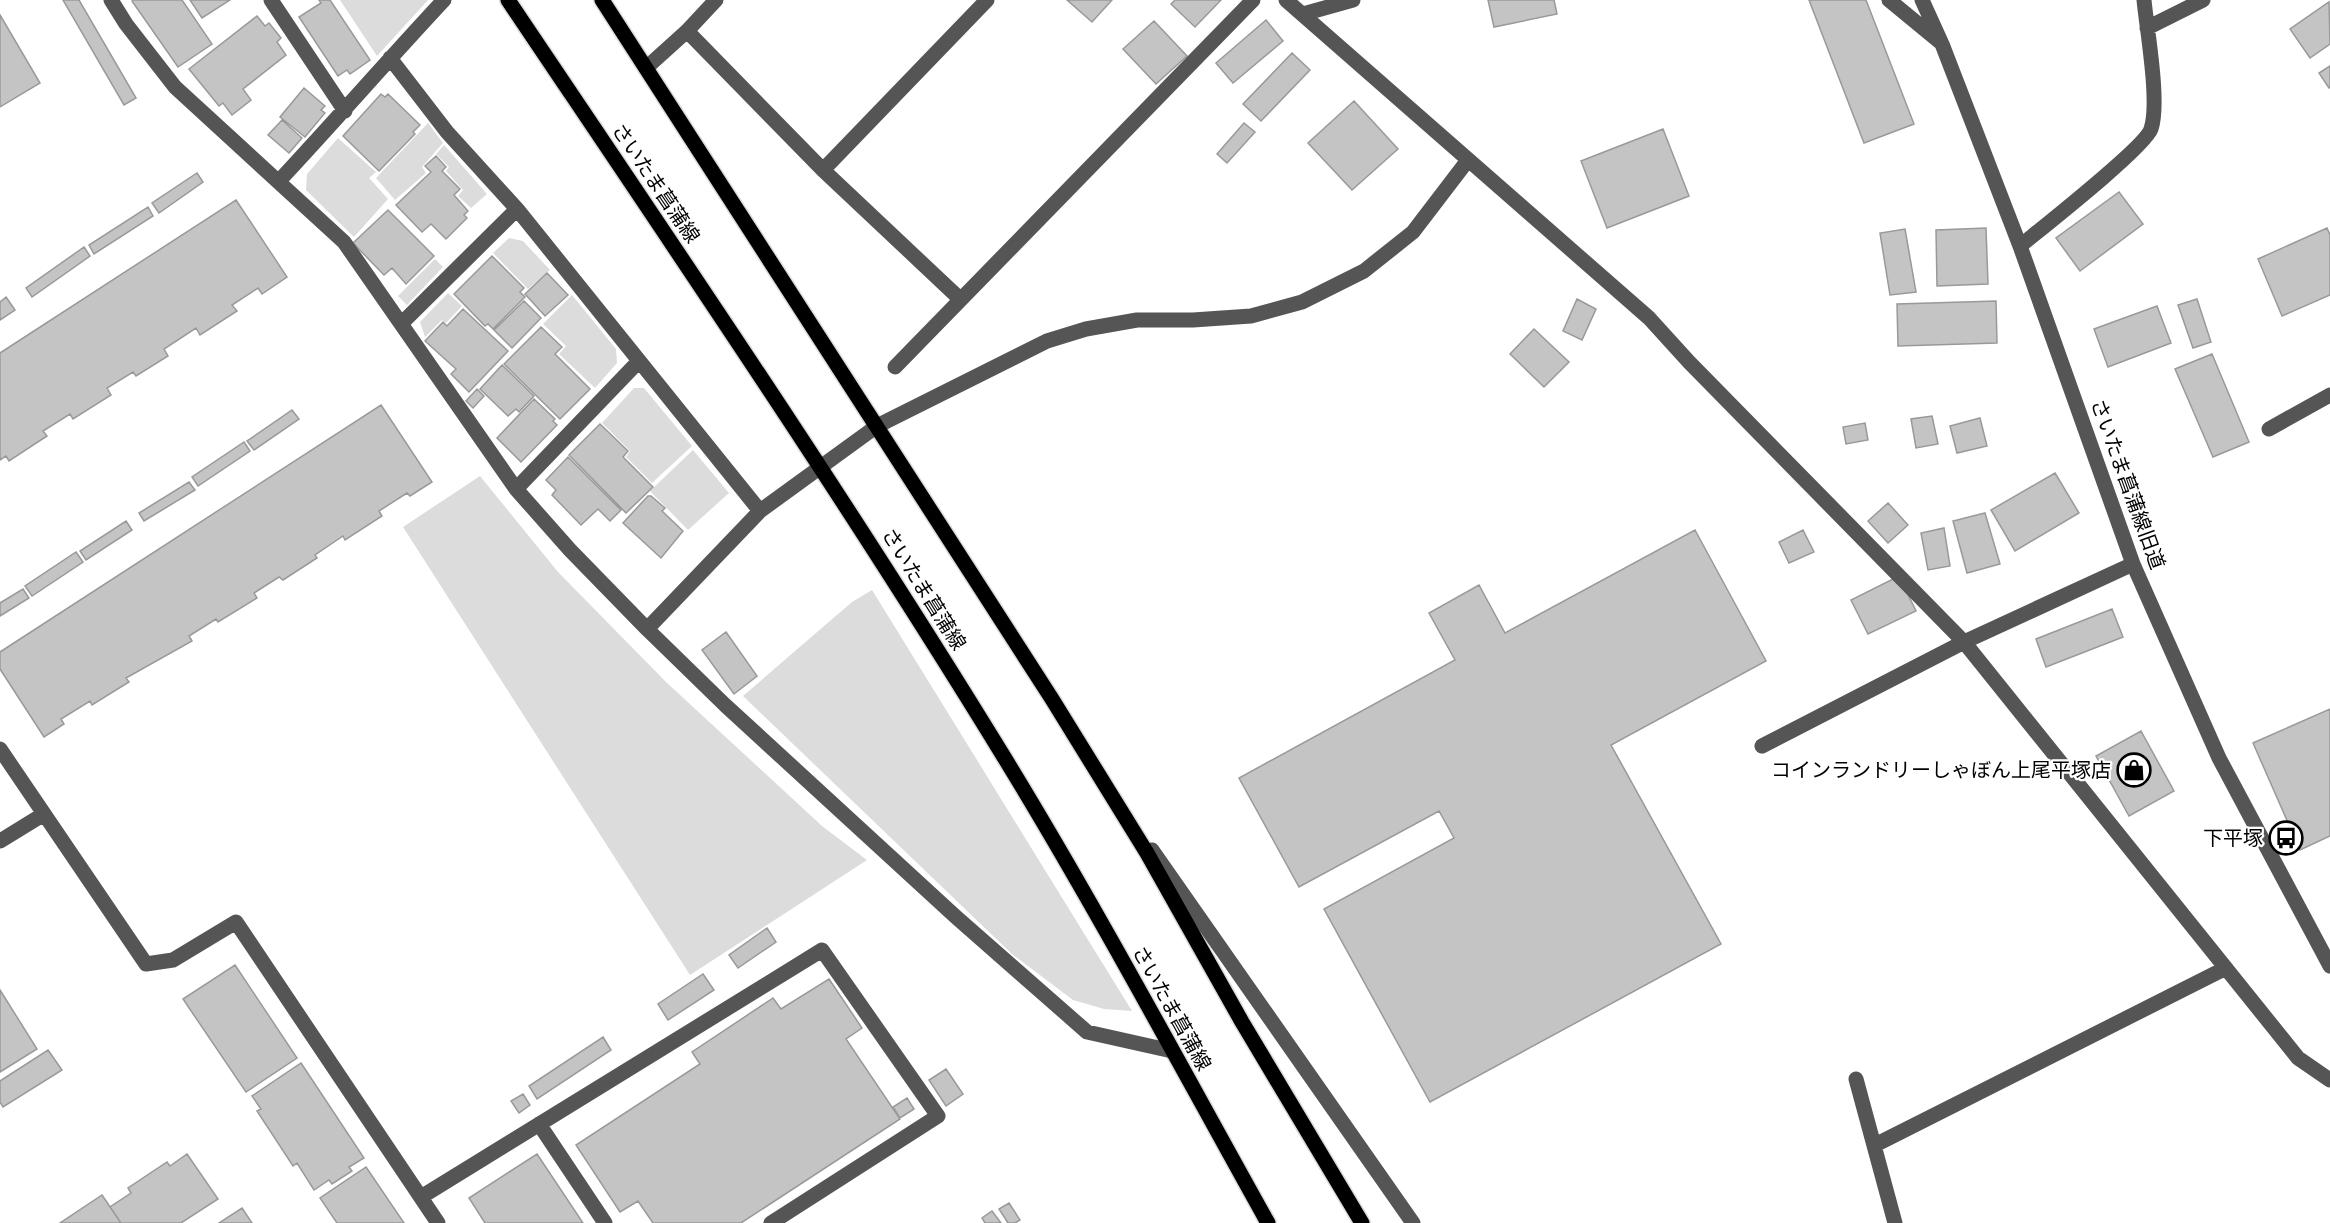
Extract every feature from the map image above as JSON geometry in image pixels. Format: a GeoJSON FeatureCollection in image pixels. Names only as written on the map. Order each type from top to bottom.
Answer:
{"type":"FeatureCollection","features":[{"type":"Feature","properties":{"kind":"main road","name":"さいたま菖蒲線"},"geometry":{"type":"LineString","coordinates":[[508,0],[820,466],[1005,759],[1091,904],[1268,1223]]}},
{"type":"Feature","properties":{"kind":"main road"},"geometry":{"type":"LineString","coordinates":[[602,0],[1094,767],[1147,853],[1242,1022],[1362,1223]]}},
{"type":"Feature","properties":{"kind":"street"},"geometry":{"type":"LineString","coordinates":[[111,0],[126,24],[175,87],[344,242],[516,489],[570,550],[647,629],[750,728],[956,917],[1087,1032],[1172,1051]]}},
{"type":"Feature","properties":{"kind":"street"},"geometry":{"type":"LineString","coordinates":[[271,0],[345,111]]}},
{"type":"Feature","properties":{"kind":"street"},"geometry":{"type":"LineString","coordinates":[[279,181],[444,0]]}},
{"type":"Feature","properties":{"kind":"street"},"geometry":{"type":"LineString","coordinates":[[646,68],[687,31],[716,0]]}},
{"type":"Feature","properties":{"kind":"street"},"geometry":{"type":"LineString","coordinates":[[823,170],[987,0]]}},
{"type":"Feature","properties":{"kind":"street"},"geometry":{"type":"LineString","coordinates":[[895,367],[1253,0]]}},
{"type":"Feature","properties":{"kind":"street"},"geometry":{"type":"LineString","coordinates":[[1286,0],[1649,318],[1689,362],[1964,642],[2298,1058],[2330,1080]]}},
{"type":"Feature","properties":{"kind":"street"},"geometry":{"type":"LineString","coordinates":[[1303,14],[1353,0]]}},
{"type":"Feature","properties":{"kind":"street"},"geometry":{"type":"LineString","coordinates":[[1889,0],[1942,44]]}},
{"type":"Feature","properties":{"kind":"street","name":"さいたま菖蒲線旧道"},"geometry":{"type":"LineString","coordinates":[[1923,0],[2020,246],[2133,564],[2219,758],[2330,966]]}},
{"type":"Feature","properties":{"kind":"street"},"geometry":{"type":"LineString","coordinates":[[2020,246],[2133,151],[2151,131],[2155,107],[2144,0]]}},
{"type":"Feature","properties":{"kind":"street"},"geometry":{"type":"LineString","coordinates":[[2147,28],[2203,0]]}},
{"type":"Feature","properties":{"kind":"street"},"geometry":{"type":"LineString","coordinates":[[687,31],[823,170],[960,299]]}},
{"type":"Feature","properties":{"kind":"street"},"geometry":{"type":"LineString","coordinates":[[390,58],[447,132],[517,209],[760,511]]}},
{"type":"Feature","properties":{"kind":"street"},"geometry":{"type":"LineString","coordinates":[[647,629],[760,511],[877,426],[1047,341],[1086,329],[1137,320],[1193,320],[1251,316],[1302,302],[1364,271],[1413,232],[1468,160]]}},
{"type":"Feature","properties":{"kind":"street"},"geometry":{"type":"LineString","coordinates":[[401,324],[517,209]]}},
{"type":"Feature","properties":{"kind":"street"},"geometry":{"type":"LineString","coordinates":[[516,489],[639,361]]}},
{"type":"Feature","properties":{"kind":"street"},"geometry":{"type":"LineString","coordinates":[[2269,429],[2330,395]]}},
{"type":"Feature","properties":{"kind":"street"},"geometry":{"type":"LineString","coordinates":[[1762,746],[1964,642],[2133,564]]}},
{"type":"Feature","properties":{"kind":"street"},"geometry":{"type":"LineString","coordinates":[[0,749],[146,964],[173,960],[236,922],[438,1223]]}},
{"type":"Feature","properties":{"kind":"street"},"geometry":{"type":"LineString","coordinates":[[1094,767],[1413,1223]]}},
{"type":"Feature","properties":{"kind":"street"},"geometry":{"type":"LineString","coordinates":[[0,841],[44,814]]}},
{"type":"Feature","properties":{"kind":"street"},"geometry":{"type":"LineString","coordinates":[[421,1197],[822,950],[938,1116],[771,1223]]}},
{"type":"Feature","properties":{"kind":"street"},"geometry":{"type":"LineString","coordinates":[[1875,1144],[2226,968]]}},
{"type":"Feature","properties":{"kind":"street"},"geometry":{"type":"LineString","coordinates":[[1856,1079],[1895,1223]]}},
{"type":"Feature","properties":{"kind":"street"},"geometry":{"type":"LineString","coordinates":[[539,1124],[605,1223]]}},
{"type":"Feature","properties":{"kind":"shaded area"},"geometry":{"type":"Polygon","coordinates":[[[340,0],[428,0],[377,56],[340,0]]]}},
{"type":"Feature","properties":{"kind":"shaded area"},"geometry":{"type":"Polygon","coordinates":[[[428,123],[443,143],[422,167],[426,173],[395,200],[376,178],[428,123]]]}},
{"type":"Feature","properties":{"kind":"shaded area"},"geometry":{"type":"Polygon","coordinates":[[[338,138],[376,172],[369,178],[388,199],[354,237],[306,190],[307,174],[338,138]]]}},
{"type":"Feature","properties":{"kind":"shaded area"},"geometry":{"type":"Polygon","coordinates":[[[444,145],[487,194],[471,208],[458,196],[463,190],[446,171],[449,167],[436,154],[444,145]]]}},
{"type":"Feature","properties":{"kind":"shaded area"},"geometry":{"type":"Polygon","coordinates":[[[509,238],[523,241],[550,270],[528,289],[493,253],[509,238]]]}},
{"type":"Feature","properties":{"kind":"shaded area"},"geometry":{"type":"Polygon","coordinates":[[[435,259],[443,267],[407,305],[398,296],[435,259]]]}},
{"type":"Feature","properties":{"kind":"shaded area"},"geometry":{"type":"Polygon","coordinates":[[[448,293],[462,306],[446,323],[442,320],[425,337],[420,322],[448,293]]]}},
{"type":"Feature","properties":{"kind":"shaded area"},"geometry":{"type":"Polygon","coordinates":[[[572,295],[616,349],[617,363],[595,388],[559,354],[566,346],[543,324],[572,295]]]}},
{"type":"Feature","properties":{"kind":"shaded area"},"geometry":{"type":"Polygon","coordinates":[[[634,388],[644,388],[692,446],[652,483],[626,457],[630,451],[602,423],[634,388]]]}},
{"type":"Feature","properties":{"kind":"shaded area"},"geometry":{"type":"Polygon","coordinates":[[[693,450],[729,493],[688,530],[650,491],[693,450]]]}},
{"type":"Feature","properties":{"kind":"shaded area"},"geometry":{"type":"Polygon","coordinates":[[[480,476],[558,572],[666,682],[822,826],[867,860],[690,975],[403,527],[480,476]]]}},
{"type":"Feature","properties":{"kind":"shaded area"},"geometry":{"type":"Polygon","coordinates":[[[872,590],[1132,1011],[1104,1009],[1073,1000],[1012,954],[743,696],[852,602],[872,590]]]}},
{"type":"Feature","properties":{"kind":"building"},"geometry":{"type":"Polygon","coordinates":[[[63,0],[79,0],[136,98],[124,105],[63,0]]]}},
{"type":"Feature","properties":{"kind":"building"},"geometry":{"type":"Polygon","coordinates":[[[133,0],[182,0],[212,44],[178,67],[133,0]]]}},
{"type":"Feature","properties":{"kind":"building"},"geometry":{"type":"Polygon","coordinates":[[[190,0],[230,0],[202,18],[190,0]]]}},
{"type":"Feature","properties":{"kind":"building"},"geometry":{"type":"Polygon","coordinates":[[[319,0],[330,0],[370,60],[350,74],[347,70],[338,76],[299,17],[321,3],[319,0]]]}},
{"type":"Feature","properties":{"kind":"building"},"geometry":{"type":"Polygon","coordinates":[[[1067,0],[1112,0],[1092,22],[1067,0]]]}},
{"type":"Feature","properties":{"kind":"building"},"geometry":{"type":"Polygon","coordinates":[[[1175,0],[1221,0],[1195,27],[1171,4],[1175,0]]]}},
{"type":"Feature","properties":{"kind":"building"},"geometry":{"type":"Polygon","coordinates":[[[1488,0],[1554,0],[1557,14],[1494,27],[1488,0]]]}},
{"type":"Feature","properties":{"kind":"building"},"geometry":{"type":"Polygon","coordinates":[[[1809,0],[1866,0],[1914,124],[1864,143],[1809,0]]]}},
{"type":"Feature","properties":{"kind":"building"},"geometry":{"type":"Polygon","coordinates":[[[2329,2],[2330,44],[2310,58],[2290,29],[2329,2]]]}},
{"type":"Feature","properties":{"kind":"building"},"geometry":{"type":"Polygon","coordinates":[[[0,15],[40,83],[0,107],[0,15]]]}},
{"type":"Feature","properties":{"kind":"building"},"geometry":{"type":"Polygon","coordinates":[[[257,16],[265,26],[269,23],[281,38],[277,42],[286,55],[243,89],[251,100],[232,115],[223,103],[219,106],[189,69],[257,16]]]}},
{"type":"Feature","properties":{"kind":"building"},"geometry":{"type":"Polygon","coordinates":[[[1266,20],[1283,41],[1233,83],[1216,63],[1266,20]]]}},
{"type":"Feature","properties":{"kind":"building"},"geometry":{"type":"Polygon","coordinates":[[[1154,21],[1187,56],[1156,84],[1123,49],[1154,21]]]}},
{"type":"Feature","properties":{"kind":"building"},"geometry":{"type":"Polygon","coordinates":[[[1292,53],[1310,70],[1261,121],[1243,104],[1292,53]]]}},
{"type":"Feature","properties":{"kind":"building"},"geometry":{"type":"Polygon","coordinates":[[[2330,66],[2330,87],[2329,88],[2319,73],[2330,66]]]}},
{"type":"Feature","properties":{"kind":"building"},"geometry":{"type":"Polygon","coordinates":[[[304,88],[325,106],[321,110],[325,113],[305,137],[280,117],[304,88]]]}},
{"type":"Feature","properties":{"kind":"building"},"geometry":{"type":"Polygon","coordinates":[[[381,94],[385,97],[388,94],[420,125],[413,132],[415,134],[379,171],[343,136],[381,94]]]}},
{"type":"Feature","properties":{"kind":"building"},"geometry":{"type":"Polygon","coordinates":[[[1354,101],[1398,149],[1352,190],[1308,143],[1354,101]]]}},
{"type":"Feature","properties":{"kind":"building"},"geometry":{"type":"Polygon","coordinates":[[[282,120],[302,138],[289,153],[268,135],[282,120]]]}},
{"type":"Feature","properties":{"kind":"building"},"geometry":{"type":"Polygon","coordinates":[[[1244,123],[1255,132],[1227,163],[1217,154],[1244,123]]]}},
{"type":"Feature","properties":{"kind":"building"},"geometry":{"type":"Polygon","coordinates":[[[1663,129],[1689,196],[1607,228],[1581,161],[1663,129]]]}},
{"type":"Feature","properties":{"kind":"building"},"geometry":{"type":"Polygon","coordinates":[[[436,156],[446,167],[442,171],[460,189],[454,195],[468,211],[464,215],[467,218],[446,239],[431,224],[422,232],[396,205],[431,172],[425,166],[436,156]]]}},
{"type":"Feature","properties":{"kind":"building"},"geometry":{"type":"Polygon","coordinates":[[[197,173],[203,182],[159,213],[152,203],[197,173]]]}},
{"type":"Feature","properties":{"kind":"building"},"geometry":{"type":"Polygon","coordinates":[[[2119,192],[2143,224],[2080,271],[2056,238],[2119,192]]]}},
{"type":"Feature","properties":{"kind":"building"},"geometry":{"type":"Polygon","coordinates":[[[236,200],[287,277],[262,294],[258,288],[232,305],[237,311],[200,335],[196,328],[164,349],[168,356],[136,376],[133,372],[107,388],[111,395],[73,419],[70,414],[43,431],[47,436],[9,461],[6,456],[0,460],[0,353],[236,200]]]}},
{"type":"Feature","properties":{"kind":"building"},"geometry":{"type":"Polygon","coordinates":[[[148,207],[153,216],[94,254],[89,245],[148,207]]]}},
{"type":"Feature","properties":{"kind":"building"},"geometry":{"type":"Polygon","coordinates":[[[388,210],[434,256],[406,284],[392,268],[384,275],[353,243],[388,210]]]}},
{"type":"Feature","properties":{"kind":"building"},"geometry":{"type":"Polygon","coordinates":[[[1986,228],[1988,284],[1937,286],[1936,230],[1986,228]]]}},
{"type":"Feature","properties":{"kind":"building"},"geometry":{"type":"Polygon","coordinates":[[[2327,228],[2330,235],[2330,295],[2282,316],[2258,259],[2327,228]]]}},
{"type":"Feature","properties":{"kind":"building"},"geometry":{"type":"Polygon","coordinates":[[[1905,229],[1916,292],[1890,295],[1880,233],[1905,229]]]}},
{"type":"Feature","properties":{"kind":"building"},"geometry":{"type":"Polygon","coordinates":[[[84,247],[90,256],[32,297],[26,288],[84,247]]]}},
{"type":"Feature","properties":{"kind":"building"},"geometry":{"type":"Polygon","coordinates":[[[492,256],[524,288],[520,292],[525,297],[493,329],[488,324],[485,326],[454,294],[492,256]]]}},
{"type":"Feature","properties":{"kind":"building"},"geometry":{"type":"Polygon","coordinates":[[[547,273],[568,295],[545,316],[525,294],[547,273]]]}},
{"type":"Feature","properties":{"kind":"building"},"geometry":{"type":"Polygon","coordinates":[[[6,297],[15,310],[0,320],[0,302],[6,297]]]}},
{"type":"Feature","properties":{"kind":"building"},"geometry":{"type":"Polygon","coordinates":[[[1577,299],[1596,309],[1582,340],[1563,331],[1577,299]]]}},
{"type":"Feature","properties":{"kind":"building"},"geometry":{"type":"Polygon","coordinates":[[[2197,299],[2211,342],[2193,348],[2178,305],[2197,299]]]}},
{"type":"Feature","properties":{"kind":"building"},"geometry":{"type":"Polygon","coordinates":[[[524,301],[541,318],[512,348],[494,330],[524,301]]]}},
{"type":"Feature","properties":{"kind":"building"},"geometry":{"type":"Polygon","coordinates":[[[1996,301],[1997,343],[1898,346],[1897,304],[1996,301]]]}},
{"type":"Feature","properties":{"kind":"building"},"geometry":{"type":"Polygon","coordinates":[[[2157,306],[2171,343],[2108,367],[2094,329],[2157,306]]]}},
{"type":"Feature","properties":{"kind":"building"},"geometry":{"type":"Polygon","coordinates":[[[463,309],[508,351],[469,392],[451,374],[456,369],[425,341],[443,322],[447,326],[463,309]]]}},
{"type":"Feature","properties":{"kind":"building"},"geometry":{"type":"Polygon","coordinates":[[[541,327],[562,347],[555,354],[590,389],[560,419],[504,364],[541,327]]]}},
{"type":"Feature","properties":{"kind":"building"},"geometry":{"type":"Polygon","coordinates":[[[1534,329],[1569,362],[1544,387],[1510,354],[1534,329]]]}},
{"type":"Feature","properties":{"kind":"building"},"geometry":{"type":"Polygon","coordinates":[[[2212,354],[2249,442],[2213,457],[2175,369],[2212,354]]]}},
{"type":"Feature","properties":{"kind":"building"},"geometry":{"type":"Polygon","coordinates":[[[502,365],[534,396],[519,412],[516,409],[508,416],[480,389],[502,365]]]}},
{"type":"Feature","properties":{"kind":"building"},"geometry":{"type":"Polygon","coordinates":[[[477,389],[484,396],[473,408],[466,401],[477,389]]]}},
{"type":"Feature","properties":{"kind":"building"},"geometry":{"type":"Polygon","coordinates":[[[534,399],[555,419],[553,421],[557,425],[521,462],[497,438],[534,399]]]}},
{"type":"Feature","properties":{"kind":"building"},"geometry":{"type":"Polygon","coordinates":[[[381,405],[432,482],[410,496],[407,493],[379,511],[382,516],[345,540],[343,536],[315,555],[317,558],[283,580],[279,577],[254,593],[257,598],[218,622],[216,619],[189,636],[192,641],[126,678],[129,682],[92,705],[90,701],[61,719],[64,724],[44,737],[0,669],[0,652],[381,405]]]}},
{"type":"Feature","properties":{"kind":"building"},"geometry":{"type":"Polygon","coordinates":[[[292,410],[299,419],[254,450],[247,441],[292,410]]]}},
{"type":"Feature","properties":{"kind":"building"},"geometry":{"type":"Polygon","coordinates":[[[1932,416],[1938,444],[1916,448],[1911,419],[1932,416]]]}},
{"type":"Feature","properties":{"kind":"building"},"geometry":{"type":"Polygon","coordinates":[[[1980,418],[1987,446],[1957,453],[1950,426],[1980,418]]]}},
{"type":"Feature","properties":{"kind":"building"},"geometry":{"type":"Polygon","coordinates":[[[1865,423],[1868,440],[1846,444],[1843,427],[1865,423]]]}},
{"type":"Feature","properties":{"kind":"building"},"geometry":{"type":"Polygon","coordinates":[[[600,424],[628,451],[623,457],[653,487],[626,513],[569,455],[600,424]]]}},
{"type":"Feature","properties":{"kind":"building"},"geometry":{"type":"Polygon","coordinates":[[[244,442],[250,451],[198,486],[192,477],[244,442]]]}},
{"type":"Feature","properties":{"kind":"building"},"geometry":{"type":"Polygon","coordinates":[[[568,457],[621,510],[610,521],[598,509],[581,525],[552,495],[556,490],[546,480],[568,457]]]}},
{"type":"Feature","properties":{"kind":"building"},"geometry":{"type":"Polygon","coordinates":[[[2055,473],[2079,513],[2015,551],[1991,510],[2055,473]]]}},
{"type":"Feature","properties":{"kind":"building"},"geometry":{"type":"Polygon","coordinates":[[[189,482],[195,490],[144,521],[139,513],[189,482]]]}},
{"type":"Feature","properties":{"kind":"building"},"geometry":{"type":"Polygon","coordinates":[[[648,496],[665,508],[662,511],[683,531],[661,558],[623,523],[648,496]]]}},
{"type":"Feature","properties":{"kind":"building"},"geometry":{"type":"Polygon","coordinates":[[[1888,503],[1908,525],[1888,543],[1868,521],[1888,503]]]}},
{"type":"Feature","properties":{"kind":"building"},"geometry":{"type":"Polygon","coordinates":[[[1985,513],[2000,564],[1967,573],[1953,521],[1985,513]]]}},
{"type":"Feature","properties":{"kind":"building"},"geometry":{"type":"Polygon","coordinates":[[[126,521],[132,530],[86,560],[80,551],[126,521]]]}},
{"type":"Feature","properties":{"kind":"building"},"geometry":{"type":"Polygon","coordinates":[[[1944,528],[1950,566],[1928,570],[1921,533],[1944,528]]]}},
{"type":"Feature","properties":{"kind":"building"},"geometry":{"type":"Polygon","coordinates":[[[1695,530],[1766,661],[1611,745],[1721,944],[1430,1102],[1324,909],[1454,838],[1439,811],[1299,887],[1239,778],[1455,660],[1429,613],[1479,585],[1505,633],[1695,530]]]}},
{"type":"Feature","properties":{"kind":"building"},"geometry":{"type":"Polygon","coordinates":[[[1803,530],[1814,552],[1789,563],[1779,542],[1803,530]]]}},
{"type":"Feature","properties":{"kind":"building"},"geometry":{"type":"Polygon","coordinates":[[[76,552],[83,562],[32,596],[25,586],[76,552]]]}},
{"type":"Feature","properties":{"kind":"building"},"geometry":{"type":"Polygon","coordinates":[[[1899,576],[1916,611],[1868,634],[1851,600],[1899,576]]]}},
{"type":"Feature","properties":{"kind":"building"},"geometry":{"type":"Polygon","coordinates":[[[23,589],[29,598],[0,616],[0,603],[23,589]]]}},
{"type":"Feature","properties":{"kind":"building"},"geometry":{"type":"Polygon","coordinates":[[[2112,609],[2123,637],[2046,667],[2036,639],[2112,609]]]}},
{"type":"Feature","properties":{"kind":"building"},"geometry":{"type":"Polygon","coordinates":[[[726,632],[757,676],[734,694],[702,650],[726,632]]]}},
{"type":"Feature","properties":{"kind":"building"},"geometry":{"type":"Polygon","coordinates":[[[2330,709],[2330,836],[2300,850],[2253,743],[2330,709]]]}},
{"type":"Feature","properties":{"kind":"building"},"geometry":{"type":"Polygon","coordinates":[[[2141,731],[2174,791],[2129,816],[2096,756],[2141,731]]]}},
{"type":"Feature","properties":{"kind":"building"},"geometry":{"type":"Polygon","coordinates":[[[767,928],[776,942],[738,968],[729,955],[767,928]]]}},
{"type":"Feature","properties":{"kind":"building"},"geometry":{"type":"Polygon","coordinates":[[[235,965],[297,1058],[246,1092],[183,999],[235,965]]]}},
{"type":"Feature","properties":{"kind":"building"},"geometry":{"type":"Polygon","coordinates":[[[703,974],[714,990],[668,1020],[658,1004],[703,974]]]}},
{"type":"Feature","properties":{"kind":"building"},"geometry":{"type":"Polygon","coordinates":[[[829,979],[862,1028],[846,1039],[900,1119],[741,1223],[653,1223],[638,1201],[620,1212],[576,1145],[700,1064],[692,1052],[773,998],[781,1009],[829,979]]]}},
{"type":"Feature","properties":{"kind":"building"},"geometry":{"type":"Polygon","coordinates":[[[0,990],[37,1049],[0,1072],[0,990]]]}},
{"type":"Feature","properties":{"kind":"building"},"geometry":{"type":"Polygon","coordinates":[[[603,1037],[611,1050],[537,1099],[529,1086],[603,1037]]]}},
{"type":"Feature","properties":{"kind":"building"},"geometry":{"type":"Polygon","coordinates":[[[48,1050],[62,1070],[3,1107],[0,1102],[0,1081],[48,1050]]]}},
{"type":"Feature","properties":{"kind":"building"},"geometry":{"type":"Polygon","coordinates":[[[301,1063],[364,1158],[349,1167],[352,1171],[332,1184],[329,1180],[314,1190],[297,1163],[293,1166],[257,1111],[261,1109],[252,1096],[301,1063]]]}},
{"type":"Feature","properties":{"kind":"building"},"geometry":{"type":"Polygon","coordinates":[[[946,1069],[963,1094],[946,1106],[929,1080],[946,1069]]]}},
{"type":"Feature","properties":{"kind":"building"},"geometry":{"type":"Polygon","coordinates":[[[523,1094],[530,1105],[519,1113],[511,1101],[523,1094]]]}},
{"type":"Feature","properties":{"kind":"building"},"geometry":{"type":"Polygon","coordinates":[[[907,1098],[914,1109],[900,1118],[893,1107],[907,1098]]]}},
{"type":"Feature","properties":{"kind":"building"},"geometry":{"type":"Polygon","coordinates":[[[187,1154],[218,1199],[181,1223],[121,1223],[110,1207],[131,1193],[128,1188],[167,1162],[170,1166],[187,1154]]]}},
{"type":"Feature","properties":{"kind":"building"},"geometry":{"type":"Polygon","coordinates":[[[537,1154],[583,1223],[485,1223],[469,1198],[537,1154]]]}},
{"type":"Feature","properties":{"kind":"building"},"geometry":{"type":"Polygon","coordinates":[[[366,1167],[404,1223],[337,1223],[320,1198],[366,1167]]]}},
{"type":"Feature","properties":{"kind":"building"},"geometry":{"type":"Polygon","coordinates":[[[102,1195],[121,1223],[60,1223],[102,1195]]]}},
{"type":"Feature","properties":{"kind":"building"},"geometry":{"type":"Polygon","coordinates":[[[1009,1203],[1020,1220],[1015,1223],[1008,1223],[999,1209],[1009,1203]]]}},
{"type":"Feature","properties":{"kind":"building"},"geometry":{"type":"Polygon","coordinates":[[[242,1208],[252,1223],[219,1223],[242,1208]]]}},
{"type":"Feature","properties":{"kind":"building"},"geometry":{"type":"Polygon","coordinates":[[[992,1211],[1001,1223],[985,1223],[982,1218],[992,1211]]]}},
{"type":"Feature","properties":{"kind":"place","name":"コインランドリーしゃぼん上尾平塚店"},"geometry":{"type":"Point","coordinates":[2134,770]}},
{"type":"Feature","properties":{"kind":"place","name":"下平塚"},"geometry":{"type":"Point","coordinates":[2286,838]}}]}
